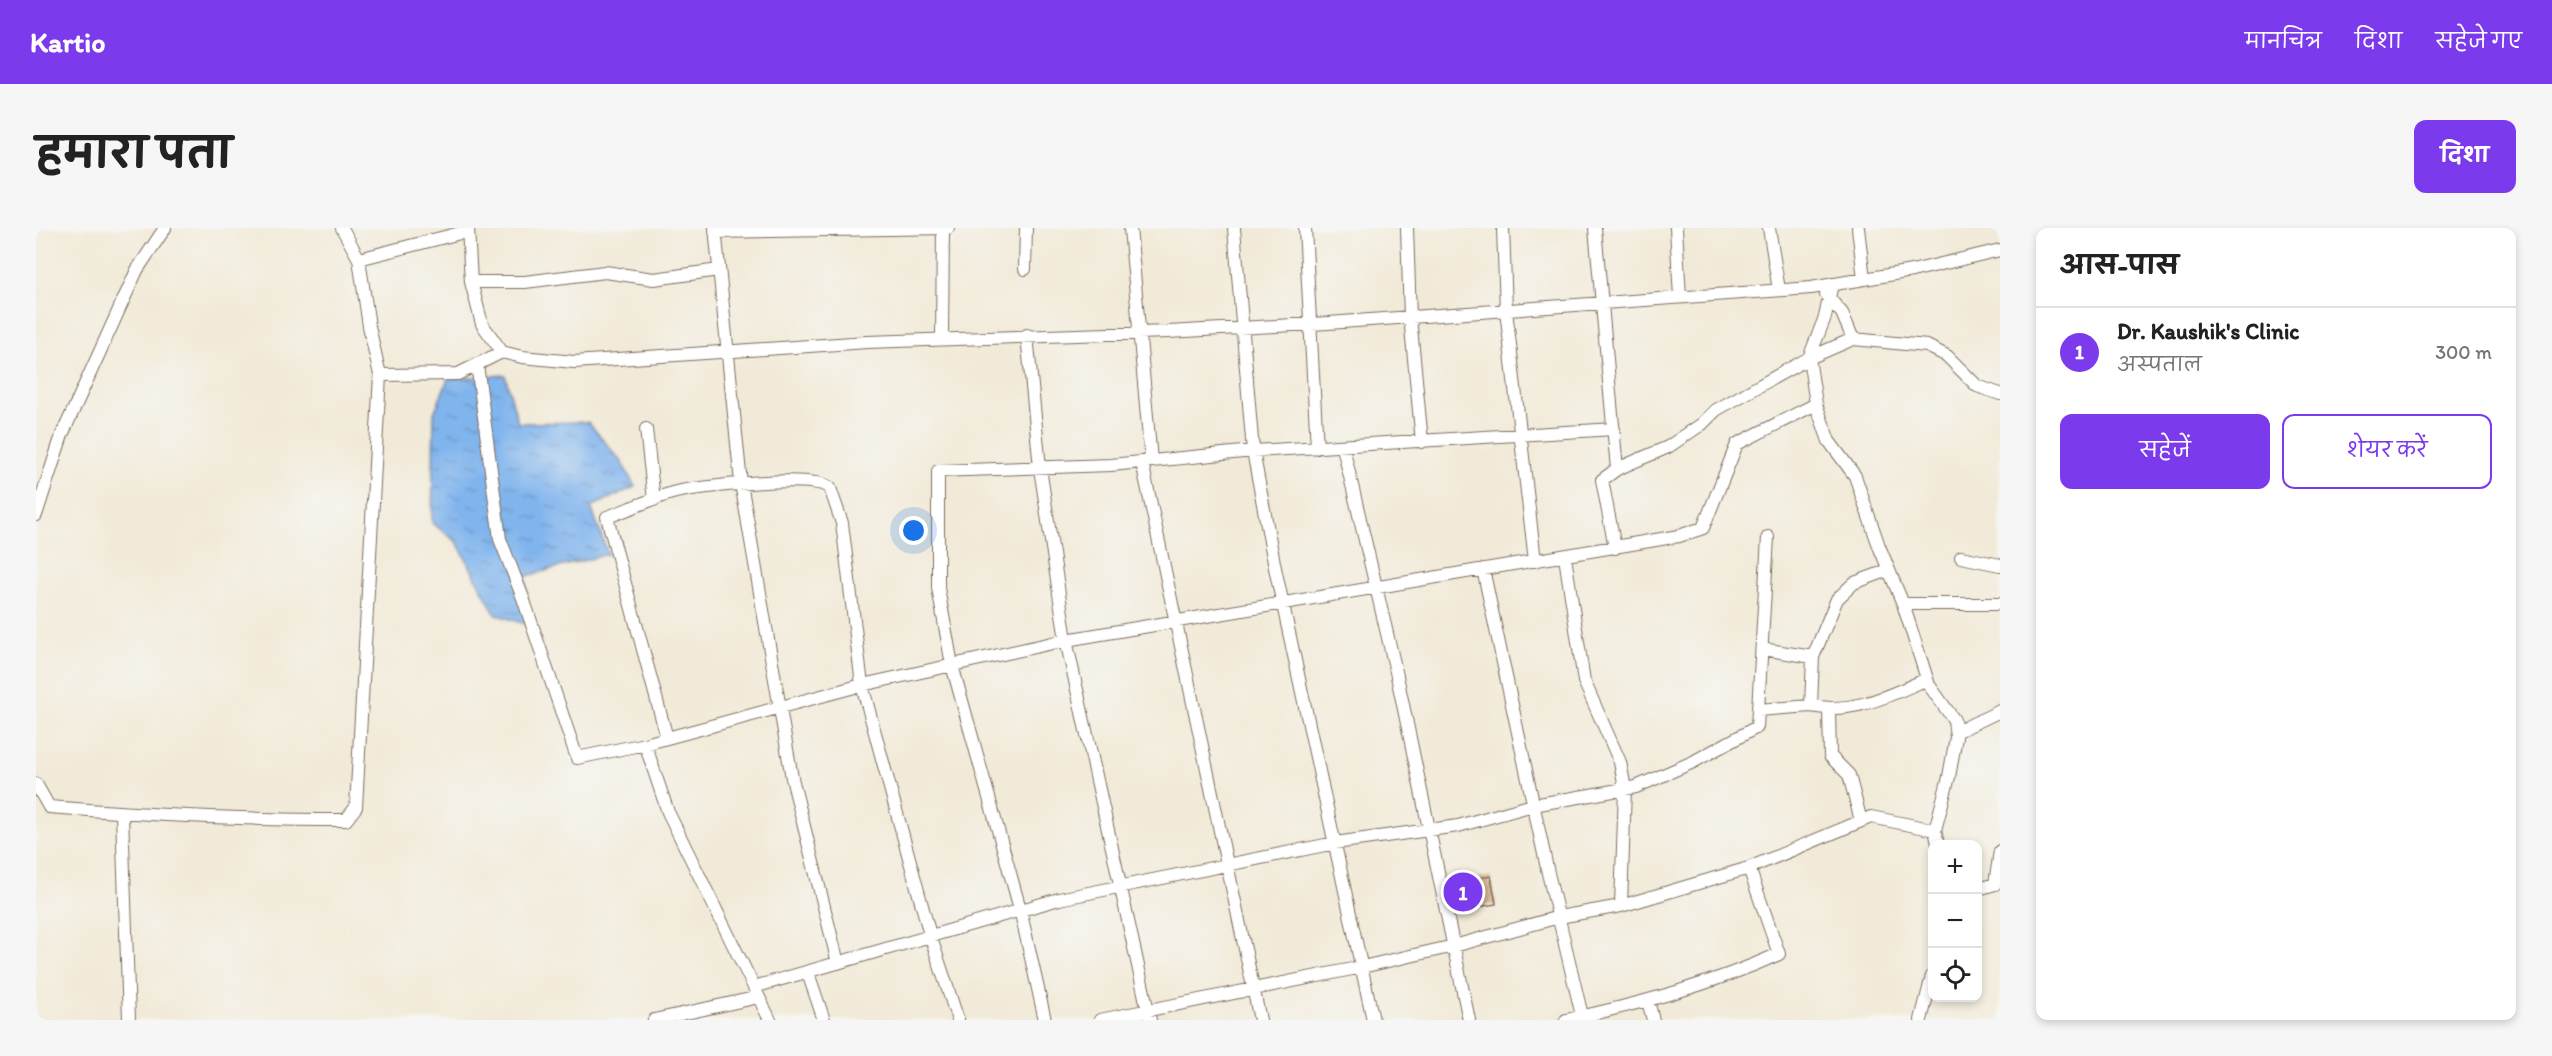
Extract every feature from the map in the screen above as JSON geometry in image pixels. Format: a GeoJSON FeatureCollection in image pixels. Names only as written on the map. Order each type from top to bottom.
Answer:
{"type":"FeatureCollection","features":[{"type":"Feature","properties":{"kind":"street"},"geometry":{"type":"LineString","coordinates":[[36,515],[62,435],[137,270],[165,228]]}},
{"type":"Feature","properties":{"kind":"street"},"geometry":{"type":"LineString","coordinates":[[36,784],[49,807],[122,813],[243,820],[346,820],[356,807],[380,375],[369,326],[359,259],[342,228]]}},
{"type":"Feature","properties":{"kind":"street"},"geometry":{"type":"LineString","coordinates":[[942,339],[943,228]]}},
{"type":"Feature","properties":{"kind":"street"},"geometry":{"type":"LineString","coordinates":[[838,963],[792,778],[741,483],[715,230],[948,228]]}},
{"type":"Feature","properties":{"kind":"street"},"geometry":{"type":"LineString","coordinates":[[1025,268],[1026,228]]}},
{"type":"Feature","properties":{"kind":"street"},"geometry":{"type":"LineString","coordinates":[[1130,228],[1147,462],[1176,621],[1260,1020]]}},
{"type":"Feature","properties":{"kind":"street"},"geometry":{"type":"LineString","coordinates":[[1234,228],[1253,452],[1282,603],[1373,1020]]}},
{"type":"Feature","properties":{"kind":"street"},"geometry":{"type":"LineString","coordinates":[[1305,228],[1317,448]]}},
{"type":"Feature","properties":{"kind":"street"},"geometry":{"type":"LineString","coordinates":[[1407,228],[1410,317],[1422,442]]}},
{"type":"Feature","properties":{"kind":"street"},"geometry":{"type":"LineString","coordinates":[[1503,228],[1506,310],[1534,561]]}},
{"type":"Feature","properties":{"kind":"street"},"geometry":{"type":"LineString","coordinates":[[1595,228],[1617,469]]}},
{"type":"Feature","properties":{"kind":"street"},"geometry":{"type":"LineString","coordinates":[[1676,228],[1680,297]]}},
{"type":"Feature","properties":{"kind":"street"},"geometry":{"type":"LineString","coordinates":[[1769,228],[1779,290]]}},
{"type":"Feature","properties":{"kind":"street"},"geometry":{"type":"LineString","coordinates":[[1858,228],[1864,279]]}},
{"type":"Feature","properties":{"kind":"street"},"geometry":{"type":"LineString","coordinates":[[359,259],[468,229],[471,282],[482,324],[502,352]]}},
{"type":"Feature","properties":{"kind":"street"},"geometry":{"type":"LineString","coordinates":[[380,375],[458,374],[502,352],[522,357],[574,362],[942,339],[1310,324],[1779,290],[1810,288],[1831,290],[1864,279],[1912,271],[2000,250]]}},
{"type":"Feature","properties":{"kind":"street"},"geometry":{"type":"LineString","coordinates":[[471,282],[525,282],[605,272],[654,279],[719,270]]}},
{"type":"Feature","properties":{"kind":"street"},"geometry":{"type":"LineString","coordinates":[[1831,290],[1853,339]]}},
{"type":"Feature","properties":{"kind":"street"},"geometry":{"type":"LineString","coordinates":[[1831,290],[1826,317],[1809,358],[1816,404],[1829,441],[1855,476],[1903,604],[1927,679],[1954,720],[1956,732],[1949,777],[1935,830],[1937,840]]}},
{"type":"Feature","properties":{"kind":"street"},"geometry":{"type":"LineString","coordinates":[[1027,335],[1040,468],[1066,640],[1149,1015]]}},
{"type":"Feature","properties":{"kind":"street"},"geometry":{"type":"LineString","coordinates":[[1615,548],[1602,480],[1617,469],[1668,447],[1702,424],[1716,410],[1809,358],[1853,339],[1927,346],[1947,356],[1977,386],[2000,394]]}},
{"type":"Feature","properties":{"kind":"street"},"geometry":{"type":"LineString","coordinates":[[477,364],[500,539],[523,598],[577,758],[645,744],[862,685],[1066,640],[1679,536],[1703,528],[1737,444],[1816,404]]}},
{"type":"Feature","properties":{"kind":"street"},"geometry":{"type":"LineString","coordinates":[[646,429],[654,500]]}},
{"type":"Feature","properties":{"kind":"street"},"geometry":{"type":"LineString","coordinates":[[1045,1020],[1020,909],[952,665],[938,588],[938,471],[1147,462],[1253,452],[1614,429]]}},
{"type":"Feature","properties":{"kind":"street"},"geometry":{"type":"LineString","coordinates":[[1343,447],[1397,676],[1469,1020]]}},
{"type":"Feature","properties":{"kind":"street"},"geometry":{"type":"LineString","coordinates":[[667,738],[607,517],[676,492],[741,483],[811,482],[826,485],[830,488],[842,523],[862,685],[930,935],[958,1020]]}},
{"type":"Feature","properties":{"kind":"street"},"geometry":{"type":"LineString","coordinates":[[654,1020],[757,992],[838,963],[1020,909],[1227,863],[1335,843],[1458,826],[1533,805],[1636,787],[1693,762],[1757,727],[1768,537]]}},
{"type":"Feature","properties":{"kind":"street"},"geometry":{"type":"LineString","coordinates":[[1565,557],[1584,681],[1620,762],[1624,789],[1621,906]]}},
{"type":"Feature","properties":{"kind":"street"},"geometry":{"type":"LineString","coordinates":[[1961,557],[2000,565]]}},
{"type":"Feature","properties":{"kind":"street"},"geometry":{"type":"LineString","coordinates":[[1483,569],[1533,805],[1582,1018]]}},
{"type":"Feature","properties":{"kind":"street"},"geometry":{"type":"LineString","coordinates":[[1811,706],[1813,657],[1837,599],[1854,583],[1889,570]]}},
{"type":"Feature","properties":{"kind":"street"},"geometry":{"type":"LineString","coordinates":[[1903,604],[2000,604]]}},
{"type":"Feature","properties":{"kind":"street"},"geometry":{"type":"LineString","coordinates":[[1762,649],[1813,657]]}},
{"type":"Feature","properties":{"kind":"street"},"geometry":{"type":"LineString","coordinates":[[1758,711],[1811,706],[1829,710],[1875,702],[1927,679]]}},
{"type":"Feature","properties":{"kind":"street"},"geometry":{"type":"LineString","coordinates":[[1829,710],[1830,756],[1849,775],[1861,821]]}},
{"type":"Feature","properties":{"kind":"street"},"geometry":{"type":"LineString","coordinates":[[1956,732],[2000,711]]}},
{"type":"Feature","properties":{"kind":"street"},"geometry":{"type":"LineString","coordinates":[[645,744],[668,812],[770,1020]]}},
{"type":"Feature","properties":{"kind":"street"},"geometry":{"type":"LineString","coordinates":[[122,813],[129,1020]]}},
{"type":"Feature","properties":{"kind":"street"},"geometry":{"type":"LineString","coordinates":[[1100,1020],[1149,1015],[1254,989],[1454,946],[1559,917],[1621,906],[1749,868],[1871,817],[1935,830]]}},
{"type":"Feature","properties":{"kind":"street"},"geometry":{"type":"LineString","coordinates":[[1982,888],[1998,884],[2000,851]]}},
{"type":"Feature","properties":{"kind":"street"},"geometry":{"type":"LineString","coordinates":[[1566,1020],[1648,1001],[1730,976],[1779,954],[1749,868]]}},
{"type":"Feature","properties":{"kind":"street"},"geometry":{"type":"LineString","coordinates":[[808,973],[824,1020]]}},
{"type":"Feature","properties":{"kind":"street"},"geometry":{"type":"LineString","coordinates":[[1921,1020],[1928,992]]}},
{"type":"Feature","properties":{"kind":"street"},"geometry":{"type":"LineString","coordinates":[[1648,1001],[1653,1020]]}},
{"type":"Feature","properties":{"kind":"water"},"geometry":{"type":"Polygon","coordinates":[[[505,375],[518,423],[588,422],[621,461],[635,487],[591,507],[608,554],[526,576],[528,625],[495,614],[457,542],[432,523],[434,413],[448,379],[505,375]]]}},
{"type":"Feature","properties":{"kind":"building"},"geometry":{"type":"Polygon","coordinates":[[[1491,876],[1496,904],[1455,911],[1449,883],[1491,876]]]}},
{"type":"Feature","properties":{"kind":"place","name":"Dr. Kaushik's Clinic"},"geometry":{"type":"Point","coordinates":[1463,892]}}]}
